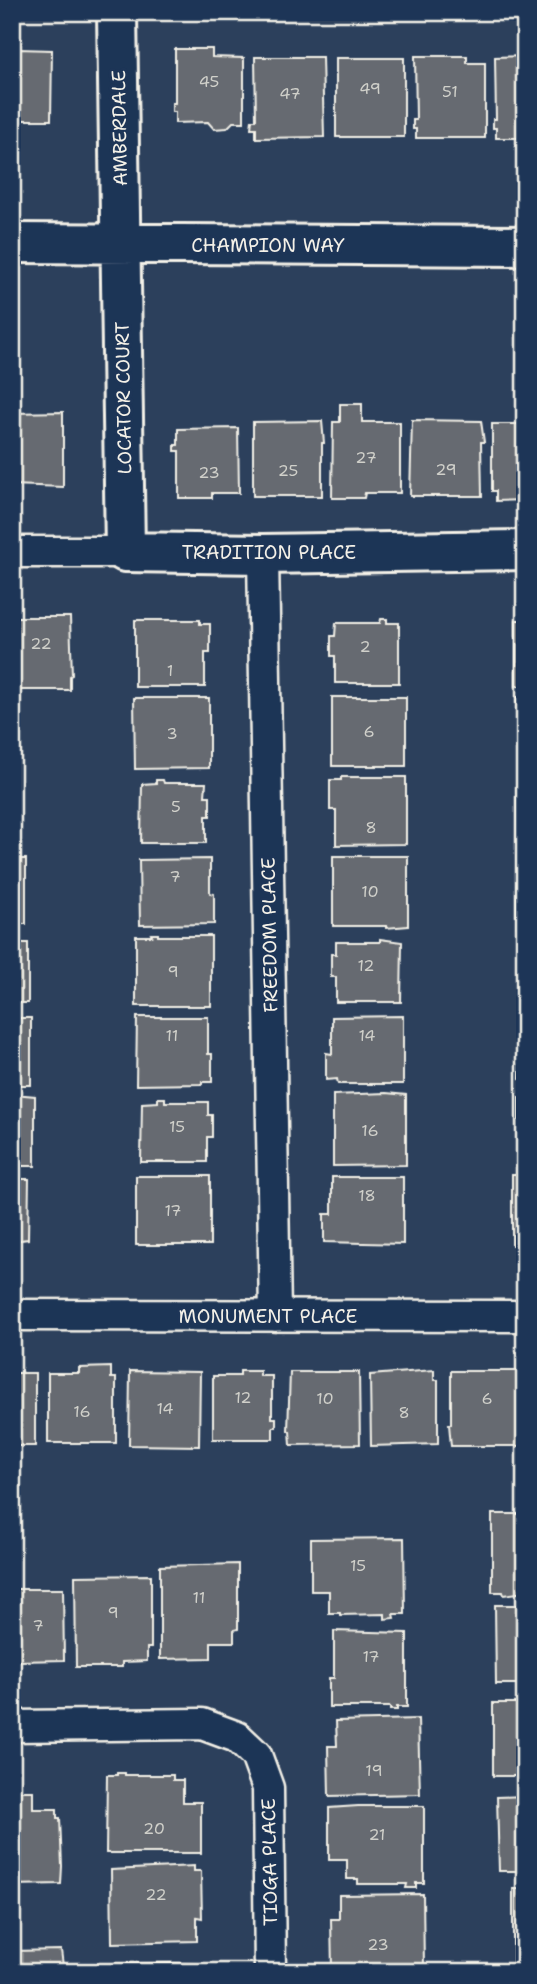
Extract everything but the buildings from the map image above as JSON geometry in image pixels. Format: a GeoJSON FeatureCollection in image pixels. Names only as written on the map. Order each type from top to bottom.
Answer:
{"type":"FeatureCollection","features":[{"type":"Feature","properties":{"kind":"street","name":"AMBERDALE"},"geometry":{"type":"LineString","coordinates":[[117,12],[122,245]]}},
{"type":"Feature","properties":{"kind":"street","name":"CHAMPION WAY"},"geometry":{"type":"LineString","coordinates":[[12,243],[525,246]]}},
{"type":"Feature","properties":{"kind":"street","name":"LOCATOR COURT"},"geometry":{"type":"LineString","coordinates":[[122,245],[125,552]]}},
{"type":"Feature","properties":{"kind":"street","name":"TRADITION PLACE"},"geometry":{"type":"LineString","coordinates":[[12,552],[263,554],[525,550]]}},
{"type":"Feature","properties":{"kind":"street","name":"FREEDOM PLACE"},"geometry":{"type":"LineString","coordinates":[[263,554],[275,1316]]}},
{"type":"Feature","properties":{"kind":"street","name":"MONUMENT PLACE"},"geometry":{"type":"LineString","coordinates":[[12,1315],[525,1316]]}},
{"type":"Feature","properties":{"kind":"street","name":"TIOGA PLACE"},"geometry":{"type":"LineString","coordinates":[[12,1726],[202,1724],[237,1737],[256,1755],[268,1788],[270,1972]]}}]}
